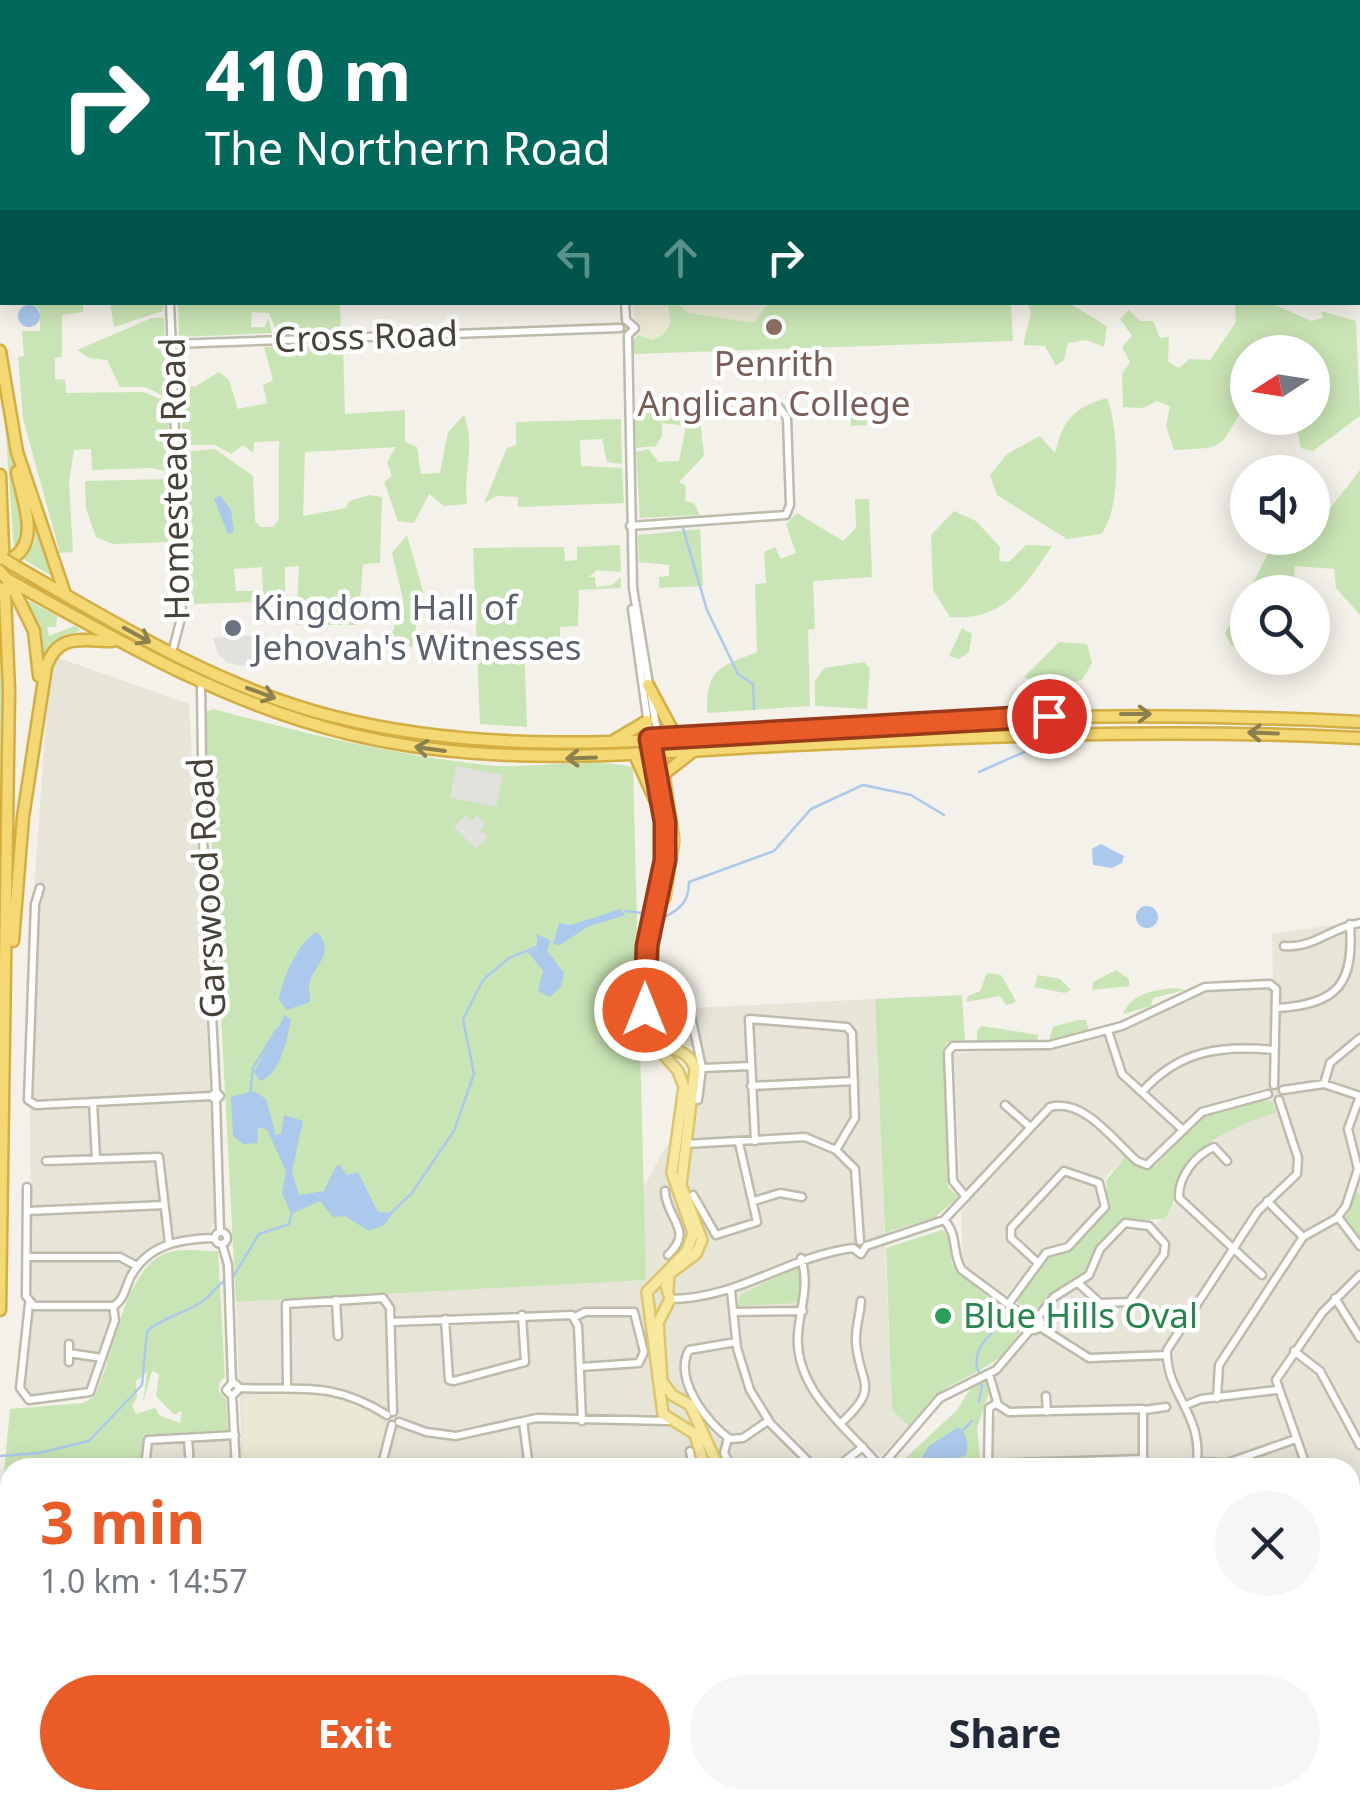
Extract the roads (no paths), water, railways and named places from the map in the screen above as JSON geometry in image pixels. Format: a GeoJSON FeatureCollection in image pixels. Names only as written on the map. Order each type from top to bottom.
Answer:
{"type":"FeatureCollection","features":[{"type":"Feature","properties":{"kind":"highway"},"geometry":{"type":"LineString","coordinates":[[0,351],[28,537],[24,550],[7,570]]}},
{"type":"Feature","properties":{"kind":"highway"},"geometry":{"type":"LineString","coordinates":[[17,452],[65,594]]}},
{"type":"Feature","properties":{"kind":"highway"},"geometry":{"type":"LineString","coordinates":[[0,476],[9,690],[0,1310]]}},
{"type":"Feature","properties":{"kind":"highway"},"geometry":{"type":"LineString","coordinates":[[7,570],[34,577],[172,654],[268,696],[383,728],[508,743],[654,739],[1066,715],[1226,715],[1360,722]]}},
{"type":"Feature","properties":{"kind":"highway"},"geometry":{"type":"LineString","coordinates":[[7,570],[32,593],[201,684],[295,719],[410,746],[527,758],[1077,731],[1360,738]]}},
{"type":"Feature","properties":{"kind":"highway"},"geometry":{"type":"LineString","coordinates":[[7,570],[38,647],[38,705]]}},
{"type":"Feature","properties":{"kind":"highway"},"geometry":{"type":"LineString","coordinates":[[6,1006],[11,994],[21,830],[38,705],[49,659],[60,645],[84,637],[115,640]]}},
{"type":"Feature","properties":{"kind":"highway"},"geometry":{"type":"LineString","coordinates":[[648,686],[676,737]]}},
{"type":"Feature","properties":{"kind":"highway"},"geometry":{"type":"LineString","coordinates":[[614,740],[647,722]]}},
{"type":"Feature","properties":{"kind":"highway"},"geometry":{"type":"LineString","coordinates":[[665,773],[693,751]]}},
{"type":"Feature","properties":{"kind":"highway"},"geometry":{"type":"LineString","coordinates":[[635,755],[665,822]]}},
{"type":"Feature","properties":{"kind":"main road"},"geometry":{"type":"LineString","coordinates":[[654,739],[665,822],[659,908]]}},
{"type":"Feature","properties":{"kind":"main road"},"geometry":{"type":"LineString","coordinates":[[657,754],[665,773],[674,840],[646,955],[645,1020],[653,1044],[682,1078],[686,1144],[681,1186],[702,1240],[696,1254],[669,1274],[669,1294],[658,1323],[662,1381],[672,1396],[686,1400],[713,1458]]}},
{"type":"Feature","properties":{"kind":"main road"},"geometry":{"type":"LineString","coordinates":[[655,922],[652,1028],[659,1042],[684,1052],[693,1062],[672,1172],[692,1226],[692,1243],[647,1292],[661,1406],[668,1421],[684,1425],[696,1436],[702,1458]]}},
{"type":"Feature","properties":{"kind":"main road"},"geometry":{"type":"LineString","coordinates":[[654,1284],[669,1294]]}},
{"type":"Feature","properties":{"kind":"main road"},"geometry":{"type":"LineString","coordinates":[[648,1302],[662,1308]]}},
{"type":"Feature","properties":{"kind":"main road"},"geometry":{"type":"LineString","coordinates":[[661,1406],[672,1396]]}},
{"type":"Feature","properties":{"kind":"main road"},"geometry":{"type":"LineString","coordinates":[[684,1425],[693,1414]]}},
{"type":"Feature","properties":{"kind":"street","name":"Homestead Road"},"geometry":{"type":"LineString","coordinates":[[170,305],[182,614],[172,654]]}},
{"type":"Feature","properties":{"kind":"street"},"geometry":{"type":"LineString","coordinates":[[625,305],[626,320],[620,328],[628,335],[634,640],[647,722],[654,739]]}},
{"type":"Feature","properties":{"kind":"street"},"geometry":{"type":"LineString","coordinates":[[626,320],[636,328],[628,335]]}},
{"type":"Feature","properties":{"kind":"street","name":"Cross Road"},"geometry":{"type":"LineString","coordinates":[[172,344],[620,328]]}},
{"type":"Feature","properties":{"kind":"street"},"geometry":{"type":"LineString","coordinates":[[630,526],[786,515],[790,506],[788,418],[782,408],[763,406]]}},
{"type":"Feature","properties":{"kind":"street"},"geometry":{"type":"LineString","coordinates":[[634,588],[654,739]]}},
{"type":"Feature","properties":{"kind":"street","name":"Garswood Road"},"geometry":{"type":"LineString","coordinates":[[201,684],[217,1235]]}},
{"type":"Feature","properties":{"kind":"street"},"geometry":{"type":"LineString","coordinates":[[40,888],[34,904],[27,1097],[36,1105],[215,1096]]}},
{"type":"Feature","properties":{"kind":"street"},"geometry":{"type":"LineString","coordinates":[[1284,946],[1304,945],[1360,923]]}},
{"type":"Feature","properties":{"kind":"street"},"geometry":{"type":"LineString","coordinates":[[1278,1008],[1315,1004],[1346,978],[1352,963],[1350,924]]}},
{"type":"Feature","properties":{"kind":"street"},"geometry":{"type":"LineString","coordinates":[[863,1244],[944,1220],[966,1197],[1029,1126],[1047,1108],[1068,1105],[1145,1164],[1155,1161],[1202,1112],[1268,1094],[1274,1084],[1276,987],[1205,987],[1108,1031],[1046,1045],[950,1048],[954,1181],[966,1197]]}},
{"type":"Feature","properties":{"kind":"street"},"geometry":{"type":"LineString","coordinates":[[691,1016],[702,1068],[698,1100]]}},
{"type":"Feature","properties":{"kind":"street"},"geometry":{"type":"LineString","coordinates":[[755,1141],[750,1018],[847,1026],[852,1033],[854,1122],[836,1150]]}},
{"type":"Feature","properties":{"kind":"street"},"geometry":{"type":"LineString","coordinates":[[1108,1031],[1120,1070],[1183,1130]]}},
{"type":"Feature","properties":{"kind":"street"},"geometry":{"type":"LineString","coordinates":[[1324,1084],[1330,1063],[1360,1038]]}},
{"type":"Feature","properties":{"kind":"street"},"geometry":{"type":"LineString","coordinates":[[1142,1092],[1160,1073],[1212,1050],[1232,1046],[1274,1050]]}},
{"type":"Feature","properties":{"kind":"street"},"geometry":{"type":"LineString","coordinates":[[702,1068],[750,1066]]}},
{"type":"Feature","properties":{"kind":"street"},"geometry":{"type":"LineString","coordinates":[[751,1086],[854,1080]]}},
{"type":"Feature","properties":{"kind":"street"},"geometry":{"type":"LineString","coordinates":[[1217,1398],[1219,1365],[1303,1236],[1338,1217],[1356,1189],[1358,1164],[1348,1129],[1360,1096],[1324,1084],[1284,1090],[1274,1084]]}},
{"type":"Feature","properties":{"kind":"street"},"geometry":{"type":"LineString","coordinates":[[1278,1100],[1284,1090]]}},
{"type":"Feature","properties":{"kind":"street"},"geometry":{"type":"LineString","coordinates":[[1197,1458],[1198,1434],[1166,1355],[1170,1340],[1233,1248],[1267,1201],[1293,1180],[1300,1167],[1278,1100],[1268,1094]]}},
{"type":"Feature","properties":{"kind":"street"},"geometry":{"type":"LineString","coordinates":[[93,1102],[96,1159]]}},
{"type":"Feature","properties":{"kind":"street"},"geometry":{"type":"LineString","coordinates":[[1004,1105],[1029,1126]]}},
{"type":"Feature","properties":{"kind":"street"},"geometry":{"type":"LineString","coordinates":[[669,1294],[731,1291],[802,1258],[853,1248],[861,1254],[863,1244],[856,1173],[836,1150],[810,1137],[686,1144]]}},
{"type":"Feature","properties":{"kind":"street"},"geometry":{"type":"LineString","coordinates":[[694,1196],[711,1231],[720,1236],[756,1223],[738,1142]]}},
{"type":"Feature","properties":{"kind":"street"},"geometry":{"type":"LineString","coordinates":[[1227,1161],[1214,1148],[1207,1149],[1181,1178],[1178,1194],[1183,1204],[1262,1275]]}},
{"type":"Feature","properties":{"kind":"street"},"geometry":{"type":"LineString","coordinates":[[46,1162],[161,1157],[169,1243]]}},
{"type":"Feature","properties":{"kind":"street"},"geometry":{"type":"LineString","coordinates":[[1009,1304],[1050,1250],[1068,1247],[1105,1207],[1101,1184],[1064,1170],[1011,1228],[1010,1238],[1038,1263]]}},
{"type":"Feature","properties":{"kind":"street"},"geometry":{"type":"LineString","coordinates":[[27,1187],[29,1304],[25,1312],[20,1388],[23,1397],[87,1393],[116,1318],[113,1306]]}},
{"type":"Feature","properties":{"kind":"street"},"geometry":{"type":"LineString","coordinates":[[665,1191],[669,1208],[682,1229],[680,1243],[668,1255]]}},
{"type":"Feature","properties":{"kind":"street"},"geometry":{"type":"LineString","coordinates":[[754,1201],[782,1192],[802,1197]]}},
{"type":"Feature","properties":{"kind":"street"},"geometry":{"type":"LineString","coordinates":[[1267,1201],[1303,1236]]}},
{"type":"Feature","properties":{"kind":"street"},"geometry":{"type":"LineString","coordinates":[[669,1208],[681,1203]]}},
{"type":"Feature","properties":{"kind":"street"},"geometry":{"type":"LineString","coordinates":[[27,1212],[164,1204]]}},
{"type":"Feature","properties":{"kind":"street"},"geometry":{"type":"LineString","coordinates":[[1338,1217],[1360,1246]]}},
{"type":"Feature","properties":{"kind":"street"},"geometry":{"type":"LineString","coordinates":[[887,1458],[940,1398],[989,1374],[1009,1358],[1030,1328],[1028,1319],[962,1270],[953,1230],[944,1220]]}},
{"type":"Feature","properties":{"kind":"street"},"geometry":{"type":"LineString","coordinates":[[1028,1319],[1038,1316],[1052,1299],[1090,1274],[1100,1249],[1126,1222],[1149,1226],[1165,1244],[1164,1254],[1130,1302],[1100,1303],[1078,1283]]}},
{"type":"Feature","properties":{"kind":"street"},"geometry":{"type":"LineString","coordinates":[[29,1304],[113,1306],[120,1302],[137,1266],[169,1243],[217,1235],[228,1265],[232,1382],[226,1390],[232,1396],[235,1458]]}},
{"type":"Feature","properties":{"kind":"street"},"geometry":{"type":"LineString","coordinates":[[27,1257],[120,1257],[137,1266]]}},
{"type":"Feature","properties":{"kind":"street"},"geometry":{"type":"LineString","coordinates":[[802,1258],[807,1286],[798,1339],[803,1371],[816,1394],[874,1458]]}},
{"type":"Feature","properties":{"kind":"street"},"geometry":{"type":"LineString","coordinates":[[1303,1458],[1276,1390],[1278,1375],[1334,1298],[1360,1274]]}},
{"type":"Feature","properties":{"kind":"street"},"geometry":{"type":"LineString","coordinates":[[731,1291],[736,1342],[750,1390],[768,1421],[803,1458]]}},
{"type":"Feature","properties":{"kind":"street"},"geometry":{"type":"LineString","coordinates":[[287,1386],[285,1306],[384,1298],[390,1306],[390,1413],[395,1424],[385,1458]]}},
{"type":"Feature","properties":{"kind":"street"},"geometry":{"type":"LineString","coordinates":[[1334,1298],[1360,1338]]}},
{"type":"Feature","properties":{"kind":"street"},"geometry":{"type":"LineString","coordinates":[[336,1300],[338,1336]]}},
{"type":"Feature","properties":{"kind":"street"},"geometry":{"type":"LineString","coordinates":[[841,1423],[860,1406],[867,1390],[856,1345],[861,1301]]}},
{"type":"Feature","properties":{"kind":"street"},"geometry":{"type":"LineString","coordinates":[[733,1312],[803,1310]]}},
{"type":"Feature","properties":{"kind":"street"},"geometry":{"type":"LineString","coordinates":[[575,1318],[583,1312],[634,1312],[644,1352],[639,1363],[580,1367]]}},
{"type":"Feature","properties":{"kind":"street"},"geometry":{"type":"LineString","coordinates":[[391,1322],[568,1313],[575,1318],[582,1421]]}},
{"type":"Feature","properties":{"kind":"street"},"geometry":{"type":"LineString","coordinates":[[445,1319],[448,1380],[454,1381],[525,1362],[522,1315]]}},
{"type":"Feature","properties":{"kind":"street"},"geometry":{"type":"LineString","coordinates":[[1038,1316],[1040,1327]]}},
{"type":"Feature","properties":{"kind":"street"},"geometry":{"type":"LineString","coordinates":[[1030,1328],[1040,1327],[1089,1358],[1166,1355]]}},
{"type":"Feature","properties":{"kind":"street"},"geometry":{"type":"LineString","coordinates":[[736,1342],[692,1348],[685,1356],[687,1379],[710,1423],[728,1438],[741,1439],[768,1421]]}},
{"type":"Feature","properties":{"kind":"street"},"geometry":{"type":"LineString","coordinates":[[1294,1350],[1322,1374],[1360,1444]]}},
{"type":"Feature","properties":{"kind":"street"},"geometry":{"type":"LineString","coordinates":[[69,1353],[102,1358]]}},
{"type":"Feature","properties":{"kind":"street"},"geometry":{"type":"LineString","coordinates":[[989,1374],[997,1403],[1014,1413],[1166,1407]]}},
{"type":"Feature","properties":{"kind":"street"},"geometry":{"type":"LineString","coordinates":[[232,1382],[240,1388],[287,1386],[343,1392],[390,1413]]}},
{"type":"Feature","properties":{"kind":"street"},"geometry":{"type":"LineString","coordinates":[[232,1396],[240,1388]]}},
{"type":"Feature","properties":{"kind":"street"},"geometry":{"type":"LineString","coordinates":[[1186,1405],[1276,1390]]}},
{"type":"Feature","properties":{"kind":"street"},"geometry":{"type":"LineString","coordinates":[[1046,1396],[1047,1412]]}},
{"type":"Feature","properties":{"kind":"street"},"geometry":{"type":"LineString","coordinates":[[988,1458],[986,1424],[990,1408],[997,1403]]}},
{"type":"Feature","properties":{"kind":"street"},"geometry":{"type":"LineString","coordinates":[[650,1418],[661,1406]]}},
{"type":"Feature","properties":{"kind":"street"},"geometry":{"type":"LineString","coordinates":[[1143,1458],[1144,1410]]}},
{"type":"Feature","properties":{"kind":"street"},"geometry":{"type":"LineString","coordinates":[[395,1424],[432,1434],[462,1436],[523,1421],[668,1421]]}},
{"type":"Feature","properties":{"kind":"street"},"geometry":{"type":"LineString","coordinates":[[523,1421],[528,1458]]}},
{"type":"Feature","properties":{"kind":"street"},"geometry":{"type":"LineString","coordinates":[[145,1458],[146,1441],[234,1435]]}},
{"type":"Feature","properties":{"kind":"street"},"geometry":{"type":"LineString","coordinates":[[188,1438],[189,1458]]}},
{"type":"Feature","properties":{"kind":"street"},"geometry":{"type":"LineString","coordinates":[[727,1458],[728,1438]]}},
{"type":"Feature","properties":{"kind":"street"},"geometry":{"type":"LineString","coordinates":[[1241,1458],[1296,1439]]}},
{"type":"Feature","properties":{"kind":"street"},"geometry":{"type":"LineString","coordinates":[[849,1458],[863,1447]]}},
{"type":"Feature","properties":{"kind":"street"},"geometry":{"type":"LineString","coordinates":[[690,1450],[692,1458]]}},
{"type":"Feature","properties":{"kind":"water"},"geometry":{"type":"Polygon","coordinates":[[[29,305],[37,308],[37,324],[29,327],[21,324],[18,316],[21,308],[29,305]]]}},
{"type":"Feature","properties":{"kind":"water"},"geometry":{"type":"Polygon","coordinates":[[[220,495],[231,510],[234,532],[228,534],[214,499],[220,495]]]}},
{"type":"Feature","properties":{"kind":"water"},"geometry":{"type":"Polygon","coordinates":[[[1101,844],[1124,856],[1122,863],[1112,868],[1093,865],[1092,849],[1101,844]]]}},
{"type":"Feature","properties":{"kind":"water"},"geometry":{"type":"Polygon","coordinates":[[[1147,906],[1155,909],[1155,925],[1147,928],[1139,925],[1136,917],[1139,909],[1147,906]]]}},
{"type":"Feature","properties":{"kind":"water"},"geometry":{"type":"Polygon","coordinates":[[[620,909],[625,915],[587,927],[560,945],[553,944],[559,923],[571,925],[620,909]]]}},
{"type":"Feature","properties":{"kind":"water"},"geometry":{"type":"Polygon","coordinates":[[[317,932],[325,947],[310,979],[310,1002],[287,1010],[279,1000],[284,981],[298,952],[317,932]]]}},
{"type":"Feature","properties":{"kind":"water"},"geometry":{"type":"Polygon","coordinates":[[[537,934],[551,941],[547,951],[564,973],[561,986],[550,997],[538,991],[543,971],[528,952],[537,949],[537,934]]]}},
{"type":"Feature","properties":{"kind":"water"},"geometry":{"type":"Polygon","coordinates":[[[285,1015],[291,1020],[282,1056],[273,1072],[260,1081],[254,1072],[285,1015]]]}},
{"type":"Feature","properties":{"kind":"water"},"geometry":{"type":"Polygon","coordinates":[[[254,1091],[266,1099],[276,1135],[281,1133],[284,1115],[303,1121],[292,1171],[299,1195],[324,1191],[340,1165],[347,1175],[358,1172],[378,1212],[393,1213],[384,1225],[369,1231],[345,1216],[333,1217],[320,1201],[291,1214],[282,1193],[286,1171],[267,1130],[258,1127],[258,1143],[243,1144],[233,1136],[231,1097],[254,1091]]]}},
{"type":"Feature","properties":{"kind":"water"},"geometry":{"type":"Polygon","coordinates":[[[958,1427],[967,1448],[965,1456],[956,1458],[922,1458],[929,1446],[958,1427]]]}},
{"type":"Feature","properties":{"kind":"waterway"},"geometry":{"type":"LineString","coordinates":[[683,528],[707,610],[738,674],[753,684],[754,709]]}},
{"type":"Feature","properties":{"kind":"waterway"},"geometry":{"type":"LineString","coordinates":[[979,772],[1049,741]]}},
{"type":"Feature","properties":{"kind":"waterway"},"geometry":{"type":"LineString","coordinates":[[664,917],[683,904],[689,882],[774,851],[811,809],[863,785],[911,795],[944,815]]}},
{"type":"Feature","properties":{"kind":"waterway"},"geometry":{"type":"LineString","coordinates":[[625,911],[651,914]]}},
{"type":"Feature","properties":{"kind":"waterway"},"geometry":{"type":"LineString","coordinates":[[391,1213],[411,1194],[454,1131],[474,1074],[463,1019],[483,980],[509,958],[539,946]]}},
{"type":"Feature","properties":{"kind":"waterway"},"geometry":{"type":"LineString","coordinates":[[250,1094],[253,1068],[277,1029]]}},
{"type":"Feature","properties":{"kind":"waterway"},"geometry":{"type":"LineString","coordinates":[[0,1456],[39,1453],[89,1441],[142,1385],[147,1331],[200,1303],[233,1277],[259,1234],[289,1224],[292,1213]]}},
{"type":"Feature","properties":{"kind":"waterway"},"geometry":{"type":"LineString","coordinates":[[979,1373],[980,1347],[1015,1316]]}},
{"type":"Feature","properties":{"kind":"waterway"},"geometry":{"type":"LineString","coordinates":[[979,1402],[982,1385]]}},
{"type":"Feature","properties":{"kind":"waterway"},"geometry":{"type":"LineString","coordinates":[[963,1430],[972,1421]]}},
{"type":"Feature","properties":{"kind":"place","name":"Penrith Anglican College"},"geometry":{"type":"Point","coordinates":[774,327]}},
{"type":"Feature","properties":{"kind":"place","name":"Kingdom Hall of Jehovah's Witnesses"},"geometry":{"type":"Point","coordinates":[233,628]}},
{"type":"Feature","properties":{"kind":"place","name":"Blue Hills Oval"},"geometry":{"type":"Point","coordinates":[943,1316]}}]}
